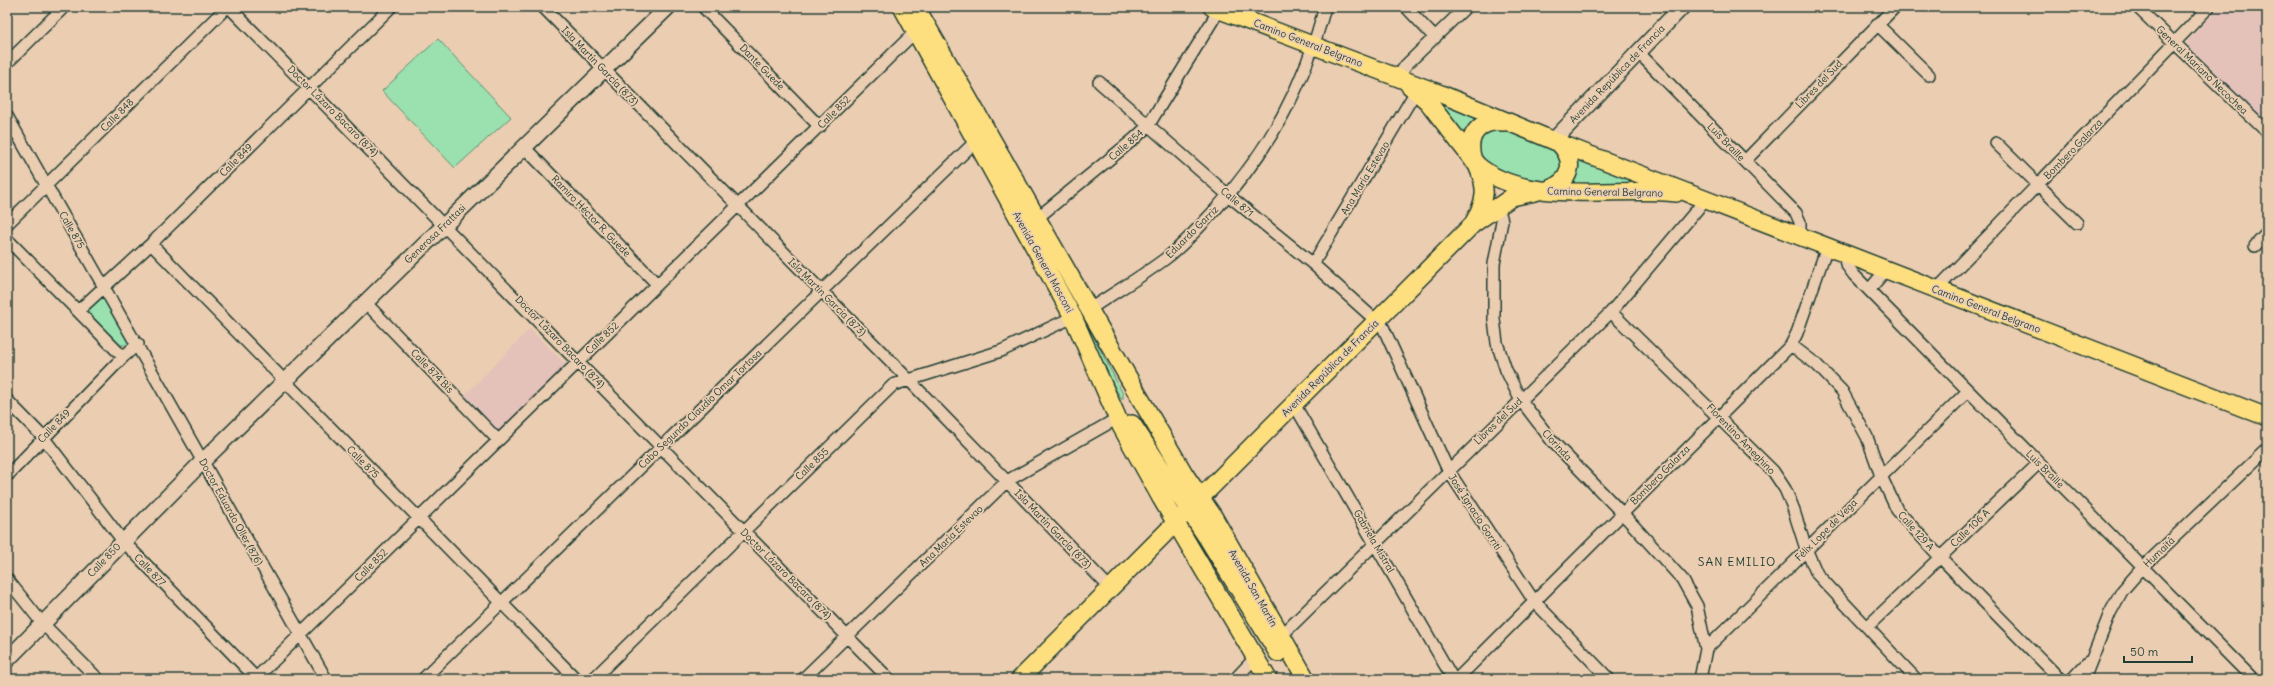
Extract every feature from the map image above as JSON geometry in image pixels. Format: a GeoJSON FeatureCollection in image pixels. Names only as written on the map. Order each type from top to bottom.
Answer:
{"type":"FeatureCollection","features":[{"type":"Feature","properties":{"kind":"main road","name":"Generosa Frattasi"},"geometry":{"type":"LineString","coordinates":[[203,461],[668,7]]}},
{"type":"Feature","properties":{"kind":"main road","name":"Avenida General Mosconi"},"geometry":{"type":"LineString","coordinates":[[902,7],[977,140],[1073,318],[1118,418],[1176,522]]}},
{"type":"Feature","properties":{"kind":"main road","name":"Avenida General Mosconi"},"geometry":{"type":"LineString","coordinates":[[916,7],[1036,219],[1090,309],[1185,475],[1201,498]]}},
{"type":"Feature","properties":{"kind":"main road","name":"Avenida República de Francia"},"geometry":{"type":"LineString","coordinates":[[1556,142],[1682,7]]}},
{"type":"Feature","properties":{"kind":"main road","name":"Camino General Belgrano"},"geometry":{"type":"LineString","coordinates":[[1216,8],[1405,83],[1485,111],[1504,122],[1706,199],[1936,290],[2265,412]]}},
{"type":"Feature","properties":{"kind":"main road","name":"Camino General Belgrano"},"geometry":{"type":"LineString","coordinates":[[1405,83],[1434,109],[1475,162],[1483,170],[1502,179],[1543,191],[1664,192],[1706,199]]}},
{"type":"Feature","properties":{"kind":"main road"},"geometry":{"type":"LineString","coordinates":[[1475,162],[1470,142],[1475,132],[1486,124],[1504,122]]}},
{"type":"Feature","properties":{"kind":"main road"},"geometry":{"type":"LineString","coordinates":[[1543,191],[1562,184],[1568,172],[1567,154],[1556,142]]}},
{"type":"Feature","properties":{"kind":"main road","name":"Avenida República de Francia"},"geometry":{"type":"LineString","coordinates":[[1473,224],[1485,198],[1483,181],[1475,162]]}},
{"type":"Feature","properties":{"kind":"main road","name":"Avenida República de Francia"},"geometry":{"type":"LineString","coordinates":[[1020,679],[1473,224],[1498,206],[1517,195],[1543,191]]}},
{"type":"Feature","properties":{"kind":"main road"},"geometry":{"type":"LineString","coordinates":[[1073,318],[1120,405],[1208,539],[1295,679]]}},
{"type":"Feature","properties":{"kind":"main road","name":"Calle 850"},"geometry":{"type":"LineString","coordinates":[[7,660],[203,461]]}},
{"type":"Feature","properties":{"kind":"main road","name":"Avenida San Martín"},"geometry":{"type":"LineString","coordinates":[[1201,498],[1306,679]]}},
{"type":"Feature","properties":{"kind":"main road"},"geometry":{"type":"LineString","coordinates":[[1176,522],[1268,679]]}},
{"type":"Feature","properties":{"kind":"street"},"geometry":{"type":"LineString","coordinates":[[7,63],[64,7]]}},
{"type":"Feature","properties":{"kind":"street","name":"Doctor Lázaro Bacaro (874)"},"geometry":{"type":"LineString","coordinates":[[228,7],[445,224],[889,679]]}},
{"type":"Feature","properties":{"kind":"street","name":"Calle 848"},"geometry":{"type":"LineString","coordinates":[[7,224],[228,7]]}},
{"type":"Feature","properties":{"kind":"street","name":"Calle 849"},"geometry":{"type":"LineString","coordinates":[[78,311],[151,244],[391,7]]}},
{"type":"Feature","properties":{"kind":"street","name":"Isla Martín García (873)"},"geometry":{"type":"LineString","coordinates":[[543,7],[737,207],[908,379],[1110,588]]}},
{"type":"Feature","properties":{"kind":"street","name":"Dante Guede"},"geometry":{"type":"LineString","coordinates":[[703,7],[820,127]]}},
{"type":"Feature","properties":{"kind":"street","name":"Eduardo Garriz"},"geometry":{"type":"LineString","coordinates":[[1090,309],[1165,259],[1190,237],[1228,195],[1256,160],[1294,96],[1315,46],[1325,7]]}},
{"type":"Feature","properties":{"kind":"street"},"geometry":{"type":"LineString","coordinates":[[1406,7],[1435,38]]}},
{"type":"Feature","properties":{"kind":"street","name":"Ana María Estevao"},"geometry":{"type":"LineString","coordinates":[[1313,264],[1405,83],[1406,65],[1466,7]]}},
{"type":"Feature","properties":{"kind":"street","name":"Libres del Sud"},"geometry":{"type":"LineString","coordinates":[[1745,161],[1895,7]]}},
{"type":"Feature","properties":{"kind":"street","name":"General Mariano Necochea"},"geometry":{"type":"LineString","coordinates":[[2137,7],[2267,132]]}},
{"type":"Feature","properties":{"kind":"street","name":"Bombero Galarza"},"geometry":{"type":"LineString","coordinates":[[1936,290],[2039,186],[2209,7]]}},
{"type":"Feature","properties":{"kind":"street","name":"Calle 854"},"geometry":{"type":"LineString","coordinates":[[1036,219],[1148,126],[1216,8]]}},
{"type":"Feature","properties":{"kind":"street"},"geometry":{"type":"LineString","coordinates":[[1877,24],[1929,75]]}},
{"type":"Feature","properties":{"kind":"street","name":"Calle 852"},"geometry":{"type":"LineString","coordinates":[[255,679],[657,284],[820,127],[915,32]]}},
{"type":"Feature","properties":{"kind":"street","name":"Luis Braille"},"geometry":{"type":"LineString","coordinates":[[1639,53],[1796,213],[1800,222],[1800,237]]}},
{"type":"Feature","properties":{"kind":"street","name":"Calle 871"},"geometry":{"type":"LineString","coordinates":[[1099,82],[1228,195],[1313,264],[1376,321]]}},
{"type":"Feature","properties":{"kind":"street","name":"Calle 875"},"geometry":{"type":"LineString","coordinates":[[7,116],[138,344]]}},
{"type":"Feature","properties":{"kind":"street","name":"Cabo Segundo Claudio Omar Tortosa"},"geometry":{"type":"LineString","coordinates":[[423,679],[821,290],[977,140]]}},
{"type":"Feature","properties":{"kind":"street"},"geometry":{"type":"LineString","coordinates":[[1996,143],[2077,223]]}},
{"type":"Feature","properties":{"kind":"street","name":"Ramiro Héctor R. Guede"},"geometry":{"type":"LineString","coordinates":[[524,147],[657,284]]}},
{"type":"Feature","properties":{"kind":"street","name":"Libres del Sud"},"geometry":{"type":"LineString","coordinates":[[1281,636],[1376,544],[1520,399],[1611,312],[1706,199]]}},
{"type":"Feature","properties":{"kind":"street","name":"Clorinda"},"geometry":{"type":"LineString","coordinates":[[1498,206],[1502,222],[1494,264],[1494,319],[1497,343],[1506,370],[1520,399],[1552,441],[1622,513],[1682,579],[1690,591],[1701,620],[1706,649]]}},
{"type":"Feature","properties":{"kind":"street"},"geometry":{"type":"LineString","coordinates":[[2255,246],[2267,233]]}},
{"type":"Feature","properties":{"kind":"street"},"geometry":{"type":"LineString","coordinates":[[7,239],[122,357]]}},
{"type":"Feature","properties":{"kind":"street","name":"Calle 875"},"geometry":{"type":"LineString","coordinates":[[151,244],[576,679]]}},
{"type":"Feature","properties":{"kind":"street","name":"Bombero Galarza"},"geometry":{"type":"LineString","coordinates":[[1457,679],[1791,345],[1797,333],[1827,247]]}},
{"type":"Feature","properties":{"kind":"street","name":"Luis Braille"},"geometry":{"type":"LineString","coordinates":[[1844,254],[1846,264],[1869,290],[2038,463],[2253,679]]}},
{"type":"Feature","properties":{"kind":"street"},"geometry":{"type":"LineString","coordinates":[[1869,290],[1886,270]]}},
{"type":"Feature","properties":{"kind":"street","name":"Calle 874 Bis"},"geometry":{"type":"LineString","coordinates":[[365,302],[498,440]]}},
{"type":"Feature","properties":{"kind":"street","name":"Florentino Ameghino"},"geometry":{"type":"LineString","coordinates":[[1611,312],[1719,416],[1773,471],[1785,489],[1806,549],[1817,574],[1916,679]]}},
{"type":"Feature","properties":{"kind":"street","name":"Calle 855"},"geometry":{"type":"LineString","coordinates":[[593,679],[893,385],[908,379],[949,369],[1001,351],[1073,318]]}},
{"type":"Feature","properties":{"kind":"street","name":"José Ignacio Gorriti"},"geometry":{"type":"LineString","coordinates":[[1376,321],[1386,333],[1448,470],[1534,601],[1609,679]]}},
{"type":"Feature","properties":{"kind":"street","name":"Calle 849"},"geometry":{"type":"LineString","coordinates":[[7,476],[122,357],[138,344]]}},
{"type":"Feature","properties":{"kind":"street","name":"Doctor Eduardo Oller (876)"},"geometry":{"type":"LineString","coordinates":[[138,344],[326,679]]}},
{"type":"Feature","properties":{"kind":"street","name":"Calle 129 A"},"geometry":{"type":"LineString","coordinates":[[1791,345],[1816,364],[1842,391],[1867,436],[1881,476],[1897,510],[1940,557],[2060,679]]}},
{"type":"Feature","properties":{"kind":"street","name":"Félix Lope de Vega"},"geometry":{"type":"LineString","coordinates":[[1706,649],[1968,391]]}},
{"type":"Feature","properties":{"kind":"street","name":"Calle 877"},"geometry":{"type":"LineString","coordinates":[[7,400],[43,438],[122,542],[255,679]]}},
{"type":"Feature","properties":{"kind":"street","name":"Gabriela Mistral"},"geometry":{"type":"LineString","coordinates":[[1294,404],[1454,679]]}},
{"type":"Feature","properties":{"kind":"street","name":"Ana María Estevao"},"geometry":{"type":"LineString","coordinates":[[803,679],[1007,481],[1118,418]]}},
{"type":"Feature","properties":{"kind":"street","name":"Humaitá"},"geometry":{"type":"LineString","coordinates":[[2084,679],[2114,602],[2143,567],[2267,449]]}},
{"type":"Feature","properties":{"kind":"street","name":"Calle 106 A"},"geometry":{"type":"LineString","coordinates":[[1867,627],[2038,463]]}},
{"type":"Feature","properties":{"kind":"street"},"geometry":{"type":"LineString","coordinates":[[7,579],[42,623],[98,679]]}},
{"type":"Feature","properties":{"kind":"street"},"geometry":{"type":"LineString","coordinates":[[1700,679],[1706,649]]}},
{"type":"Feature","properties":{"kind":"street"},"geometry":{"type":"LineString","coordinates":[[2072,679],[2093,654]]}},
{"type":"Feature","properties":{"kind":"street"},"geometry":{"type":"LineString","coordinates":[[1235,679],[1255,658]]}},
{"type":"Feature","properties":{"kind":"shaded area"},"geometry":{"type":"Polygon","coordinates":[[[2220,7],[2267,7],[2267,124],[2188,46],[2188,40],[2220,7]]]}},
{"type":"Feature","properties":{"kind":"shaded area"},"geometry":{"type":"Polygon","coordinates":[[[530,329],[567,366],[499,434],[463,397],[530,329]]]}},
{"type":"Feature","properties":{"kind":"green space"},"geometry":{"type":"Polygon","coordinates":[[[438,39],[511,117],[455,168],[382,91],[438,39]]]}},
{"type":"Feature","properties":{"kind":"green space"},"geometry":{"type":"Polygon","coordinates":[[[1435,97],[1486,117],[1468,142],[1435,97]]]}},
{"type":"Feature","properties":{"kind":"green space"},"geometry":{"type":"Polygon","coordinates":[[[1497,127],[1557,148],[1562,152],[1562,178],[1536,186],[1482,163],[1475,141],[1478,136],[1497,127]]]}},
{"type":"Feature","properties":{"kind":"green space"},"geometry":{"type":"Polygon","coordinates":[[[1572,154],[1642,183],[1641,187],[1562,187],[1572,154]]]}},
{"type":"Feature","properties":{"kind":"green space"},"geometry":{"type":"Polygon","coordinates":[[[1005,177],[1081,312],[1123,394],[1123,399],[1121,399],[1005,177]]]}},
{"type":"Feature","properties":{"kind":"green space"},"geometry":{"type":"Polygon","coordinates":[[[101,296],[104,296],[131,342],[129,345],[120,345],[89,313],[89,308],[101,296]]]}},
{"type":"Feature","properties":{"kind":"district","name":"SAN EMILIO"},"geometry":{"type":"Point","coordinates":[1737,561]}}]}
